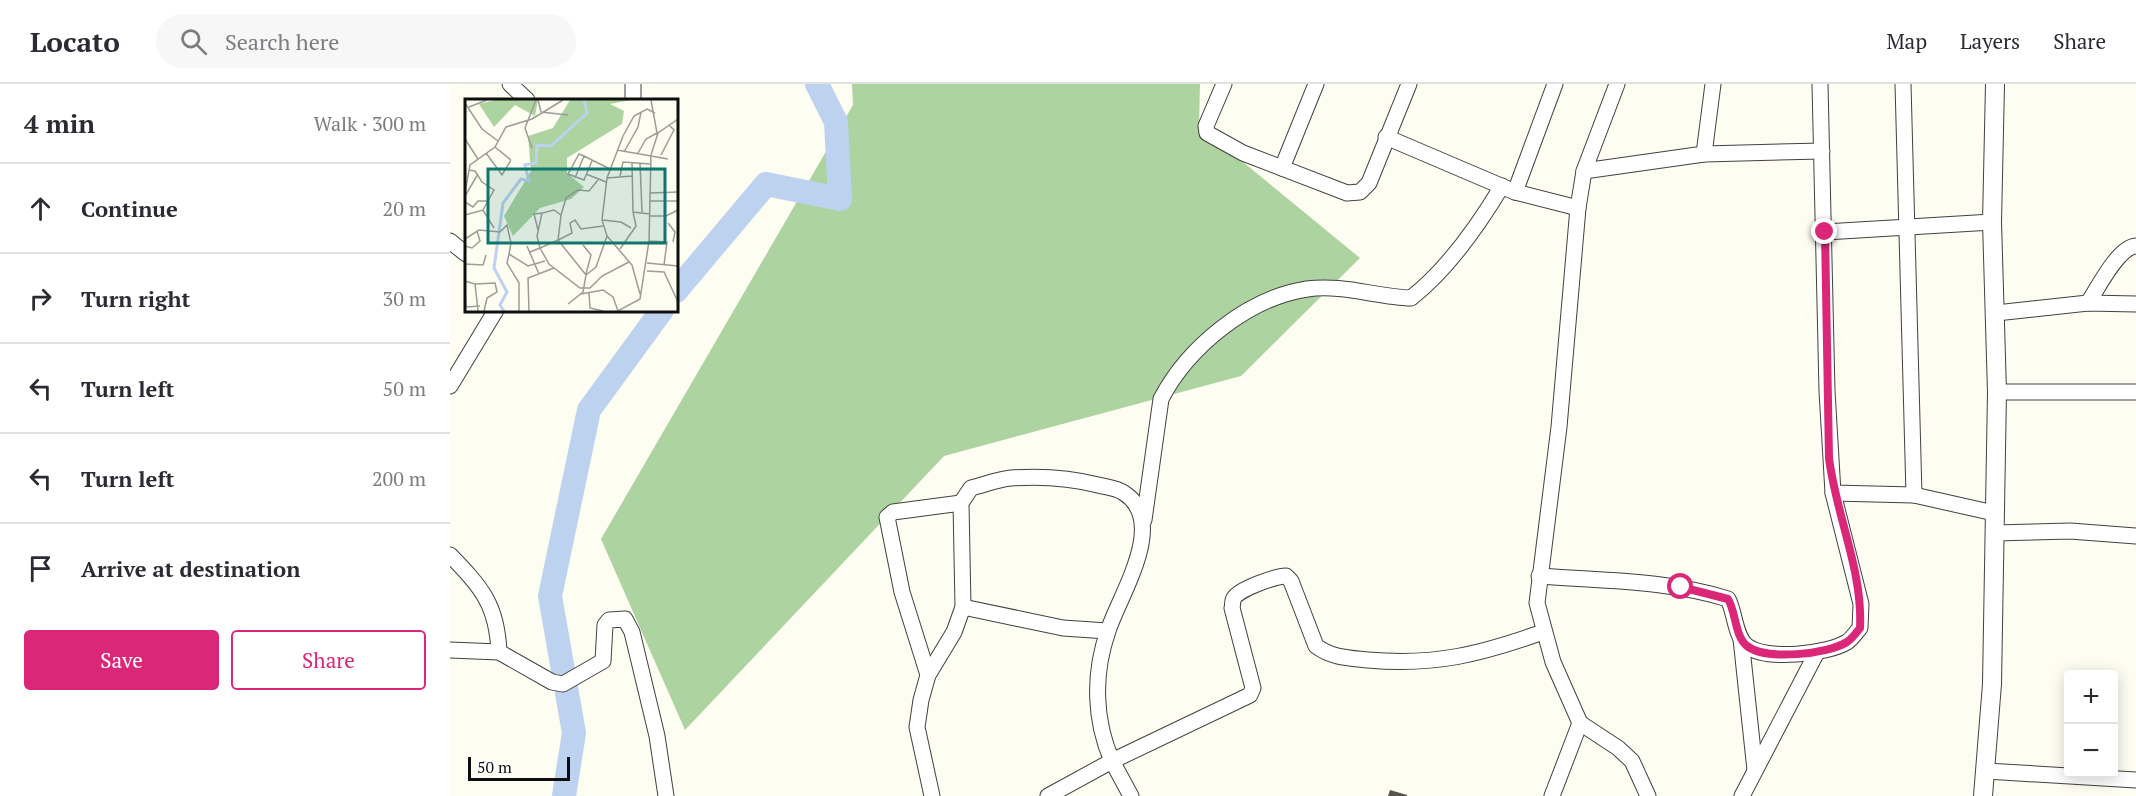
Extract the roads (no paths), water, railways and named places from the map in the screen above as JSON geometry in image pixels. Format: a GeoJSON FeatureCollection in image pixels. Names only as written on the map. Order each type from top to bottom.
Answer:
{"type":"FeatureCollection","features":[{"type":"Feature","properties":{"kind":"street"},"geometry":{"type":"LineString","coordinates":[[510,84],[526,99]]}},
{"type":"Feature","properties":{"kind":"street"},"geometry":{"type":"LineString","coordinates":[[1224,84],[1206,126],[1207,133],[1243,153],[1347,193],[1360,192],[1369,183],[1409,84]]}},
{"type":"Feature","properties":{"kind":"street"},"geometry":{"type":"LineString","coordinates":[[1282,168],[1316,84]]}},
{"type":"Feature","properties":{"kind":"street"},"geometry":{"type":"LineString","coordinates":[[1131,796],[1102,737],[1098,714],[1098,673],[1107,631],[1132,578],[1143,525],[1161,399],[1169,382],[1188,360],[1222,329],[1246,313],[1276,298],[1308,289],[1356,290],[1411,298],[1448,261],[1488,209],[1509,189],[1555,84]]}},
{"type":"Feature","properties":{"kind":"street"},"geometry":{"type":"LineString","coordinates":[[1704,154],[1713,84]]}},
{"type":"Feature","properties":{"kind":"street"},"geometry":{"type":"LineString","coordinates":[[1741,639],[1747,646],[1759,652],[1789,655],[1817,652],[1847,642],[1860,628],[1861,604],[1833,493],[1827,391],[1820,84]]}},
{"type":"Feature","properties":{"kind":"street"},"geometry":{"type":"LineString","coordinates":[[1903,84],[1914,495]]}},
{"type":"Feature","properties":{"kind":"street"},"geometry":{"type":"LineString","coordinates":[[1983,796],[1992,684],[1997,392],[1992,222],[1995,84]]}},
{"type":"Feature","properties":{"kind":"street"},"geometry":{"type":"LineString","coordinates":[[1611,86],[1584,171],[1578,208],[1560,416],[1539,576],[1538,603],[1553,662],[1580,723],[1618,748],[1632,761],[1648,796]]}},
{"type":"Feature","properties":{"kind":"street"},"geometry":{"type":"LineString","coordinates":[[1386,137],[1509,189],[1578,208]]}},
{"type":"Feature","properties":{"kind":"street"},"geometry":{"type":"LineString","coordinates":[[1584,171],[1704,154],[1822,151]]}},
{"type":"Feature","properties":{"kind":"street"},"geometry":{"type":"LineString","coordinates":[[1825,232],[1992,222]]}},
{"type":"Feature","properties":{"kind":"street"},"geometry":{"type":"LineString","coordinates":[[450,241],[465,253]]}},
{"type":"Feature","properties":{"kind":"street"},"geometry":{"type":"LineString","coordinates":[[2088,303],[2121,253],[2134,245]]}},
{"type":"Feature","properties":{"kind":"street"},"geometry":{"type":"LineString","coordinates":[[1996,312],[2088,303],[2136,304]]}},
{"type":"Feature","properties":{"kind":"street"},"geometry":{"type":"LineString","coordinates":[[450,386],[495,312]]}},
{"type":"Feature","properties":{"kind":"street"},"geometry":{"type":"LineString","coordinates":[[1997,392],[2136,392]]}},
{"type":"Feature","properties":{"kind":"street"},"geometry":{"type":"LineString","coordinates":[[932,796],[917,727],[928,675],[954,633],[963,607],[961,503],[971,488],[1010,478],[1081,480],[1124,492],[1137,507],[1143,525]]}},
{"type":"Feature","properties":{"kind":"street"},"geometry":{"type":"LineString","coordinates":[[1833,493],[1914,495],[1994,513]]}},
{"type":"Feature","properties":{"kind":"street"},"geometry":{"type":"LineString","coordinates":[[928,675],[902,591],[886,516],[904,510],[961,503]]}},
{"type":"Feature","properties":{"kind":"street"},"geometry":{"type":"LineString","coordinates":[[1994,533],[2070,531],[2136,536]]}},
{"type":"Feature","properties":{"kind":"street"},"geometry":{"type":"LineString","coordinates":[[450,555],[479,584],[491,605],[498,626],[499,652]]}},
{"type":"Feature","properties":{"kind":"street"},"geometry":{"type":"LineString","coordinates":[[1048,796],[1112,761],[1250,695],[1253,688],[1232,608],[1234,598],[1240,592],[1278,576],[1286,576],[1291,581],[1316,646],[1338,657],[1424,662],[1483,653],[1544,633]]}},
{"type":"Feature","properties":{"kind":"street"},"geometry":{"type":"LineString","coordinates":[[1539,576],[1681,587],[1728,599],[1734,609],[1741,639],[1755,772]]}},
{"type":"Feature","properties":{"kind":"street"},"geometry":{"type":"LineString","coordinates":[[963,607],[1063,628],[1107,631]]}},
{"type":"Feature","properties":{"kind":"street"},"geometry":{"type":"LineString","coordinates":[[450,650],[499,652],[546,679],[563,684],[603,661],[605,625],[609,620],[625,619],[632,633],[657,736],[666,796]]}},
{"type":"Feature","properties":{"kind":"street"},"geometry":{"type":"LineString","coordinates":[[1742,796],[1817,652]]}},
{"type":"Feature","properties":{"kind":"street"},"geometry":{"type":"LineString","coordinates":[[1552,796],[1580,723]]}},
{"type":"Feature","properties":{"kind":"street"},"geometry":{"type":"LineString","coordinates":[[1986,771],[2136,780]]}},
{"type":"Feature","properties":{"kind":"waterway"},"geometry":{"type":"LineString","coordinates":[[678,289],[766,184],[840,199],[836,122],[817,84]]}},
{"type":"Feature","properties":{"kind":"waterway"},"geometry":{"type":"LineString","coordinates":[[564,796],[574,733],[550,596],[589,410],[661,312]]}}]}
